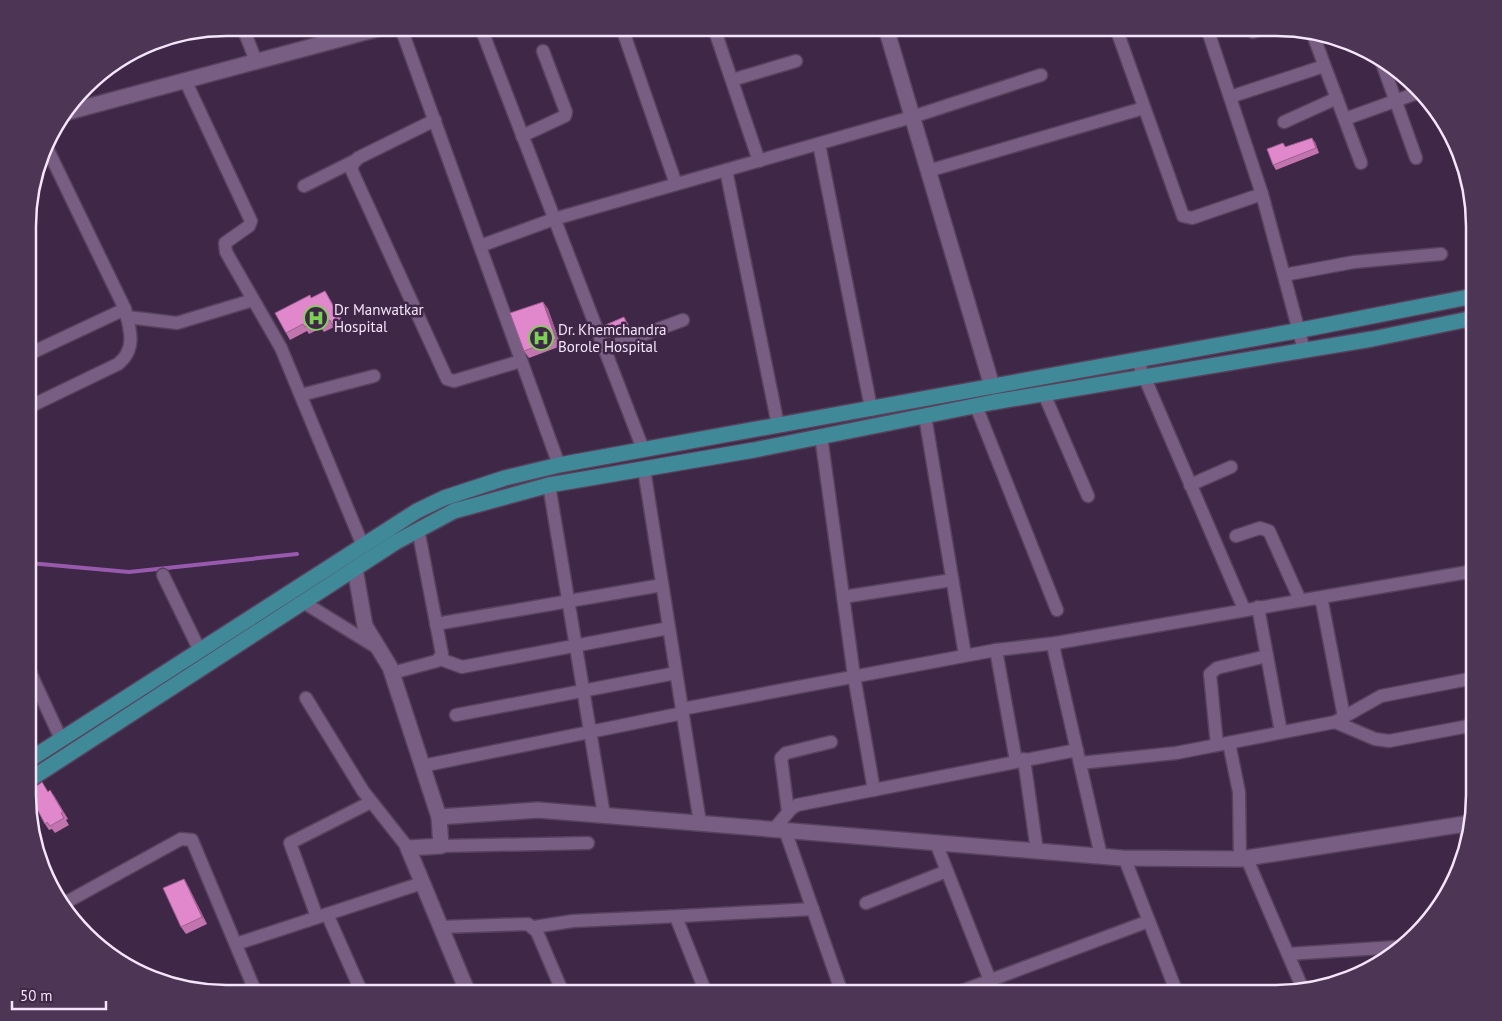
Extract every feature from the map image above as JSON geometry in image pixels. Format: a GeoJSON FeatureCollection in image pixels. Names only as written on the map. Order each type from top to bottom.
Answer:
{"type":"FeatureCollection","features":[{"type":"Feature","properties":{"kind":"main road"},"geometry":{"type":"LineString","coordinates":[[36,756],[417,511],[444,498],[505,478],[559,465],[643,449],[1137,360],[1466,298]]}},
{"type":"Feature","properties":{"kind":"main road"},"geometry":{"type":"LineString","coordinates":[[36,775],[355,568],[418,529],[454,511],[549,485],[644,469],[976,406],[1304,350],[1466,320]]}},
{"type":"Feature","properties":{"kind":"street"},"geometry":{"type":"LineString","coordinates":[[246,36],[256,61]]}},
{"type":"Feature","properties":{"kind":"street"},"geometry":{"type":"LineString","coordinates":[[75,110],[340,36]]}},
{"type":"Feature","properties":{"kind":"street"},"geometry":{"type":"LineString","coordinates":[[404,36],[559,465]]}},
{"type":"Feature","properties":{"kind":"street"},"geometry":{"type":"LineString","coordinates":[[483,36],[643,449]]}},
{"type":"Feature","properties":{"kind":"street"},"geometry":{"type":"LineString","coordinates":[[625,36],[676,184]]}},
{"type":"Feature","properties":{"kind":"street"},"geometry":{"type":"LineString","coordinates":[[717,36],[759,161]]}},
{"type":"Feature","properties":{"kind":"street"},"geometry":{"type":"LineString","coordinates":[[888,36],[992,386]]}},
{"type":"Feature","properties":{"kind":"street"},"geometry":{"type":"LineString","coordinates":[[1119,36],[1183,216],[1192,218],[1262,194]]}},
{"type":"Feature","properties":{"kind":"street"},"geometry":{"type":"LineString","coordinates":[[1210,36],[1262,194],[1304,350]]}},
{"type":"Feature","properties":{"kind":"street"},"geometry":{"type":"LineString","coordinates":[[1315,40],[1361,164]]}},
{"type":"Feature","properties":{"kind":"street"},"geometry":{"type":"LineString","coordinates":[[522,136],[565,116],[566,112],[543,51]]}},
{"type":"Feature","properties":{"kind":"street"},"geometry":{"type":"LineString","coordinates":[[732,80],[796,61]]}},
{"type":"Feature","properties":{"kind":"street"},"geometry":{"type":"LineString","coordinates":[[1230,97],[1324,66]]}},
{"type":"Feature","properties":{"kind":"street"},"geometry":{"type":"LineString","coordinates":[[1385,71],[1416,158]]}},
{"type":"Feature","properties":{"kind":"street"},"geometry":{"type":"LineString","coordinates":[[480,246],[554,219],[912,117],[1041,75]]}},
{"type":"Feature","properties":{"kind":"street"},"geometry":{"type":"LineString","coordinates":[[185,80],[250,218],[249,226],[228,239],[225,246],[281,348],[363,546]]}},
{"type":"Feature","properties":{"kind":"street"},"geometry":{"type":"LineString","coordinates":[[1344,119],[1413,95]]}},
{"type":"Feature","properties":{"kind":"street"},"geometry":{"type":"LineString","coordinates":[[1284,122],[1337,98]]}},
{"type":"Feature","properties":{"kind":"street"},"geometry":{"type":"LineString","coordinates":[[928,171],[1144,108]]}},
{"type":"Feature","properties":{"kind":"street"},"geometry":{"type":"LineString","coordinates":[[304,186],[435,120]]}},
{"type":"Feature","properties":{"kind":"street"},"geometry":{"type":"LineString","coordinates":[[819,144],[871,408]]}},
{"type":"Feature","properties":{"kind":"street"},"geometry":{"type":"LineString","coordinates":[[36,403],[124,359],[131,344],[126,313],[50,155]]}},
{"type":"Feature","properties":{"kind":"street"},"geometry":{"type":"LineString","coordinates":[[354,161],[352,171],[447,379],[454,380],[521,361]]}},
{"type":"Feature","properties":{"kind":"street"},"geometry":{"type":"LineString","coordinates":[[726,170],[778,425]]}},
{"type":"Feature","properties":{"kind":"street"},"geometry":{"type":"LineString","coordinates":[[1284,275],[1354,262],[1442,254]]}},
{"type":"Feature","properties":{"kind":"street"},"geometry":{"type":"LineString","coordinates":[[36,351],[126,313],[177,323],[253,300]]}},
{"type":"Feature","properties":{"kind":"street"},"geometry":{"type":"LineString","coordinates":[[604,349],[684,320]]}},
{"type":"Feature","properties":{"kind":"street"},"geometry":{"type":"LineString","coordinates":[[1137,360],[1244,609]]}},
{"type":"Feature","properties":{"kind":"street"},"geometry":{"type":"LineString","coordinates":[[301,395],[374,376]]}},
{"type":"Feature","properties":{"kind":"street"},"geometry":{"type":"LineString","coordinates":[[1044,394],[1088,496]]}},
{"type":"Feature","properties":{"kind":"street"},"geometry":{"type":"LineString","coordinates":[[976,406],[1057,610]]}},
{"type":"Feature","properties":{"kind":"street"},"geometry":{"type":"LineString","coordinates":[[925,416],[965,656]]}},
{"type":"Feature","properties":{"kind":"street"},"geometry":{"type":"LineString","coordinates":[[821,436],[854,676],[874,790]]}},
{"type":"Feature","properties":{"kind":"street"},"geometry":{"type":"LineString","coordinates":[[1190,485],[1231,467]]}},
{"type":"Feature","properties":{"kind":"street"},"geometry":{"type":"LineString","coordinates":[[644,469],[700,823]]}},
{"type":"Feature","properties":{"kind":"street"},"geometry":{"type":"LineString","coordinates":[[549,485],[604,815]]}},
{"type":"Feature","properties":{"kind":"street"},"geometry":{"type":"LineString","coordinates":[[1236,536],[1260,528],[1268,531],[1300,600]]}},
{"type":"Feature","properties":{"kind":"street"},"geometry":{"type":"LineString","coordinates":[[418,529],[442,654],[440,659]]}},
{"type":"Feature","properties":{"kind":"street"},"geometry":{"type":"LineString","coordinates":[[355,568],[365,626],[392,674],[439,818],[441,846]]}},
{"type":"Feature","properties":{"kind":"street"},"geometry":{"type":"LineString","coordinates":[[422,766],[854,676],[996,650],[1056,643],[1244,609],[1466,572]]}},
{"type":"Feature","properties":{"kind":"street"},"geometry":{"type":"LineString","coordinates":[[163,575],[200,650]]}},
{"type":"Feature","properties":{"kind":"street"},"geometry":{"type":"LineString","coordinates":[[843,597],[952,580]]}},
{"type":"Feature","properties":{"kind":"street"},"geometry":{"type":"LineString","coordinates":[[436,624],[662,585]]}},
{"type":"Feature","properties":{"kind":"street"},"geometry":{"type":"LineString","coordinates":[[1316,598],[1322,602],[1340,719]]}},
{"type":"Feature","properties":{"kind":"street"},"geometry":{"type":"LineString","coordinates":[[303,602],[378,649]]}},
{"type":"Feature","properties":{"kind":"street"},"geometry":{"type":"LineString","coordinates":[[1258,607],[1282,732]]}},
{"type":"Feature","properties":{"kind":"street"},"geometry":{"type":"LineString","coordinates":[[392,674],[440,659],[462,667],[669,628]]}},
{"type":"Feature","properties":{"kind":"street"},"geometry":{"type":"LineString","coordinates":[[1056,643],[1054,650],[1101,856]]}},
{"type":"Feature","properties":{"kind":"street"},"geometry":{"type":"LineString","coordinates":[[996,650],[1020,760],[1036,851]]}},
{"type":"Feature","properties":{"kind":"street"},"geometry":{"type":"LineString","coordinates":[[1267,656],[1217,668],[1210,674],[1223,744],[1239,792],[1244,859],[1300,983]]}},
{"type":"Feature","properties":{"kind":"street"},"geometry":{"type":"LineString","coordinates":[[456,715],[676,673]]}},
{"type":"Feature","properties":{"kind":"street"},"geometry":{"type":"LineString","coordinates":[[1080,763],[1176,753],[1282,732],[1340,719],[1381,696],[1466,680]]}},
{"type":"Feature","properties":{"kind":"street"},"geometry":{"type":"LineString","coordinates":[[36,685],[61,740]]}},
{"type":"Feature","properties":{"kind":"street"},"geometry":{"type":"LineString","coordinates":[[306,698],[371,802],[408,848],[465,985]]}},
{"type":"Feature","properties":{"kind":"street"},"geometry":{"type":"LineString","coordinates":[[1340,719],[1375,739],[1389,741],[1466,727]]}},
{"type":"Feature","properties":{"kind":"street"},"geometry":{"type":"LineString","coordinates":[[831,742],[786,753],[781,758],[788,811],[780,830],[813,909],[839,985]]}},
{"type":"Feature","properties":{"kind":"street"},"geometry":{"type":"LineString","coordinates":[[788,811],[797,805],[1077,750]]}},
{"type":"Feature","properties":{"kind":"street"},"geometry":{"type":"LineString","coordinates":[[358,985],[322,915],[290,843],[371,802]]}},
{"type":"Feature","properties":{"kind":"street"},"geometry":{"type":"LineString","coordinates":[[439,818],[538,810],[1124,858],[1244,859],[1463,825]]}},
{"type":"Feature","properties":{"kind":"street"},"geometry":{"type":"LineString","coordinates":[[69,901],[181,839],[187,838],[195,844],[253,985]]}},
{"type":"Feature","properties":{"kind":"street"},"geometry":{"type":"LineString","coordinates":[[408,848],[588,843]]}},
{"type":"Feature","properties":{"kind":"street"},"geometry":{"type":"LineString","coordinates":[[936,843],[992,985]]}},
{"type":"Feature","properties":{"kind":"street"},"geometry":{"type":"LineString","coordinates":[[1124,858],[1174,985]]}},
{"type":"Feature","properties":{"kind":"street"},"geometry":{"type":"LineString","coordinates":[[866,903],[947,871]]}},
{"type":"Feature","properties":{"kind":"street"},"geometry":{"type":"LineString","coordinates":[[236,944],[422,883]]}},
{"type":"Feature","properties":{"kind":"street"},"geometry":{"type":"LineString","coordinates":[[441,927],[522,923],[534,927],[572,921],[813,909]]}},
{"type":"Feature","properties":{"kind":"street"},"geometry":{"type":"LineString","coordinates":[[681,916],[678,922],[703,985]]}},
{"type":"Feature","properties":{"kind":"street"},"geometry":{"type":"LineString","coordinates":[[979,985],[1149,921]]}},
{"type":"Feature","properties":{"kind":"street"},"geometry":{"type":"LineString","coordinates":[[534,927],[559,985]]}},
{"type":"Feature","properties":{"kind":"street"},"geometry":{"type":"LineString","coordinates":[[1288,954],[1390,947]]}},
{"type":"Feature","properties":{"kind":"building"},"geometry":{"type":"Polygon","coordinates":[[[1312,138],[1316,148],[1273,165],[1267,149],[1283,143],[1285,147],[1312,138]]]}},
{"type":"Feature","properties":{"kind":"building"},"geometry":{"type":"Polygon","coordinates":[[[325,291],[341,320],[332,325],[330,320],[320,325],[317,321],[305,327],[303,324],[286,333],[275,313],[310,295],[311,298],[325,291]]]}},
{"type":"Feature","properties":{"kind":"building"},"geometry":{"type":"Polygon","coordinates":[[[543,302],[556,339],[524,351],[510,313],[543,302]]]}},
{"type":"Feature","properties":{"kind":"building"},"geometry":{"type":"Polygon","coordinates":[[[624,317],[628,326],[606,334],[603,326],[624,317]]]}},
{"type":"Feature","properties":{"kind":"building"},"geometry":{"type":"Polygon","coordinates":[[[42,782],[48,792],[50,790],[63,812],[61,813],[64,818],[50,826],[47,822],[45,824],[37,809],[36,787],[42,782]]]}},
{"type":"Feature","properties":{"kind":"building"},"geometry":{"type":"Polygon","coordinates":[[[184,879],[202,917],[181,927],[163,888],[184,879]]]}},
{"type":"Feature","properties":{"kind":"waterway"},"geometry":{"type":"LineString","coordinates":[[36,564],[129,572],[297,554]]}},
{"type":"Feature","properties":{"kind":"place","name":"Dr Manwatkar Hospital"},"geometry":{"type":"Point","coordinates":[316,318]}},
{"type":"Feature","properties":{"kind":"place","name":"Dr. Khemchandra Borole Hospital"},"geometry":{"type":"Point","coordinates":[541,338]}}]}
